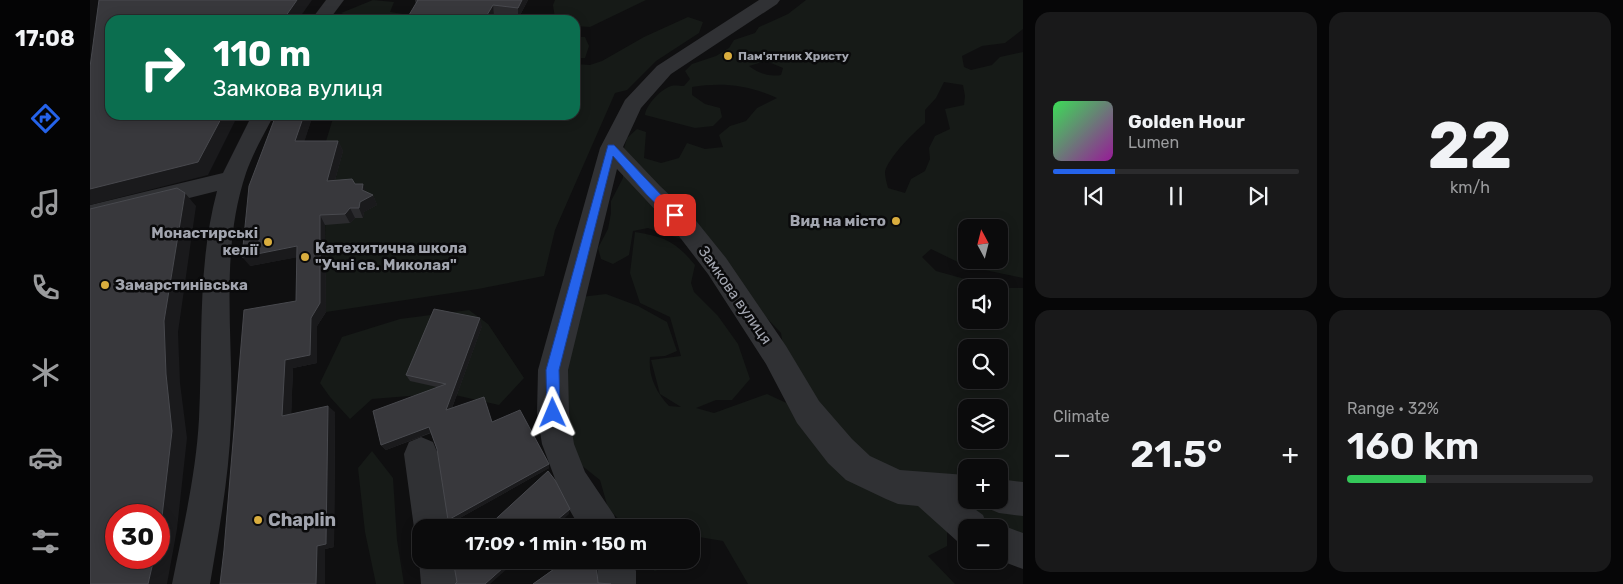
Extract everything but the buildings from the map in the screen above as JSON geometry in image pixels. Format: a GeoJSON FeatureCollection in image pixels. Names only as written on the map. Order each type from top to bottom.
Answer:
{"type":"FeatureCollection","features":[{"type":"Feature","properties":{"kind":"street"},"geometry":{"type":"LineString","coordinates":[[324,15],[335,0]]}},
{"type":"Feature","properties":{"kind":"street"},"geometry":{"type":"LineString","coordinates":[[595,519],[573,483],[558,444],[553,413],[553,370],[611,148],[632,105],[664,70],[770,0]]}},
{"type":"Feature","properties":{"kind":"street"},"geometry":{"type":"LineString","coordinates":[[191,584],[212,465],[219,258],[224,218],[232,180],[261,120]]}},
{"type":"Feature","properties":{"kind":"street","name":"Замкова вулиця"},"geometry":{"type":"LineString","coordinates":[[611,148],[651,192],[684,224],[717,266],[776,355],[808,412],[840,451],[858,468],[898,487],[958,491]]}},
{"type":"Feature","properties":{"kind":"street"},"geometry":{"type":"LineString","coordinates":[[90,214],[232,180]]}},
{"type":"Feature","properties":{"kind":"street"},"geometry":{"type":"LineString","coordinates":[[421,454],[431,519]]}},
{"type":"Feature","properties":{"kind":"street"},"geometry":{"type":"LineString","coordinates":[[925,489],[960,519]]}},
{"type":"Feature","properties":{"kind":"street"},"geometry":{"type":"LineString","coordinates":[[1008,498],[1023,500]]}},
{"type":"Feature","properties":{"kind":"street"},"geometry":{"type":"LineString","coordinates":[[1008,545],[1023,551]]}},
{"type":"Feature","properties":{"kind":"street"},"geometry":{"type":"LineString","coordinates":[[438,569],[440,584]]}},
{"type":"Feature","properties":{"kind":"street"},"geometry":{"type":"LineString","coordinates":[[616,569],[617,584]]}},
{"type":"Feature","properties":{"kind":"shaded area"},"geometry":{"type":"Polygon","coordinates":[[[373,0],[394,2],[390,12],[410,15],[346,15],[341,13],[373,0]]]}},
{"type":"Feature","properties":{"kind":"shaded area"},"geometry":{"type":"Polygon","coordinates":[[[555,0],[646,0],[590,27],[580,26],[580,15],[554,15],[553,5],[555,0]]]}},
{"type":"Feature","properties":{"kind":"shaded area"},"geometry":{"type":"Polygon","coordinates":[[[806,0],[1023,0],[1023,29],[1005,43],[982,46],[962,56],[964,67],[971,70],[992,65],[1000,57],[1023,52],[1023,278],[980,269],[1008,269],[1008,219],[958,219],[958,262],[931,249],[922,257],[936,271],[965,279],[958,279],[958,329],[1008,329],[1008,288],[1023,288],[1023,483],[1008,481],[1008,459],[958,459],[958,482],[939,486],[947,522],[947,546],[928,556],[955,584],[748,584],[723,541],[700,537],[700,519],[618,519],[608,508],[600,480],[576,461],[546,348],[572,298],[606,294],[638,306],[667,322],[677,351],[665,356],[650,357],[650,371],[654,383],[657,389],[664,401],[669,406],[681,407],[660,394],[651,360],[681,356],[670,317],[640,303],[630,273],[635,232],[669,241],[688,257],[695,265],[691,283],[694,292],[718,316],[738,344],[750,379],[732,400],[716,400],[696,408],[714,413],[767,394],[793,406],[781,333],[696,244],[648,228],[633,231],[629,255],[613,264],[601,259],[598,248],[608,229],[611,201],[623,178],[622,155],[627,138],[637,129],[646,132],[644,158],[661,163],[679,158],[687,143],[705,149],[723,147],[719,135],[730,126],[746,121],[757,108],[777,98],[746,87],[714,85],[692,87],[692,95],[705,104],[720,108],[722,117],[713,126],[695,128],[645,115],[651,102],[667,88],[684,86],[690,79],[685,71],[692,64],[716,56],[729,48],[734,40],[755,33],[759,27],[788,14],[806,0]],[[766,61],[749,66],[756,71],[768,75],[781,75],[783,68],[766,61]],[[944,82],[936,98],[925,110],[925,123],[902,146],[887,167],[885,174],[888,188],[905,193],[911,179],[925,171],[930,159],[929,148],[935,136],[950,129],[945,109],[964,105],[963,85],[944,82]]]}},
{"type":"Feature","properties":{"kind":"shaded area"},"geometry":{"type":"Polygon","coordinates":[[[688,17],[703,22],[699,33],[656,61],[627,90],[615,93],[555,230],[544,276],[478,289],[326,312],[325,220],[350,223],[355,218],[363,218],[364,212],[371,208],[331,195],[323,151],[332,120],[580,120],[580,64],[590,65],[602,61],[644,37],[688,17]]]}},
{"type":"Feature","properties":{"kind":"shaded area"},"geometry":{"type":"Polygon","coordinates":[[[580,37],[585,37],[589,46],[585,58],[580,58],[580,37]]]}},
{"type":"Feature","properties":{"kind":"shaded area"},"geometry":{"type":"Polygon","coordinates":[[[469,310],[488,324],[524,378],[499,405],[446,393],[372,399],[350,419],[320,383],[342,337],[400,319],[469,310]]]}},
{"type":"Feature","properties":{"kind":"shaded area"},"geometry":{"type":"Polygon","coordinates":[[[372,451],[393,478],[397,540],[404,584],[376,584],[365,532],[358,468],[372,451]]]}},
{"type":"Feature","properties":{"kind":"shaded area"},"geometry":{"type":"Polygon","coordinates":[[[942,498],[958,499],[958,509],[1008,509],[1008,505],[1023,508],[1023,549],[1008,543],[1008,519],[964,519],[942,498]]]}},
{"type":"Feature","properties":{"kind":"place","name":"Пам'ятник Христу"},"geometry":{"type":"Point","coordinates":[728,56]}},
{"type":"Feature","properties":{"kind":"place","name":"Вид на місто"},"geometry":{"type":"Point","coordinates":[896,221]}},
{"type":"Feature","properties":{"kind":"place","name":"Монастирські келії"},"geometry":{"type":"Point","coordinates":[268,242]}},
{"type":"Feature","properties":{"kind":"place","name":"Катехитична школа \"Учні св. Миколая\""},"geometry":{"type":"Point","coordinates":[305,257]}},
{"type":"Feature","properties":{"kind":"place","name":"Замарстинівська"},"geometry":{"type":"Point","coordinates":[105,285]}},
{"type":"Feature","properties":{"kind":"place","name":"Chaplin"},"geometry":{"type":"Point","coordinates":[258,520]}},
{"type":"Feature","properties":{"kind":"route"},"geometry":{"type":"LineString","coordinates":[[553,413],[553,370],[611,148],[675,215]]}}]}
